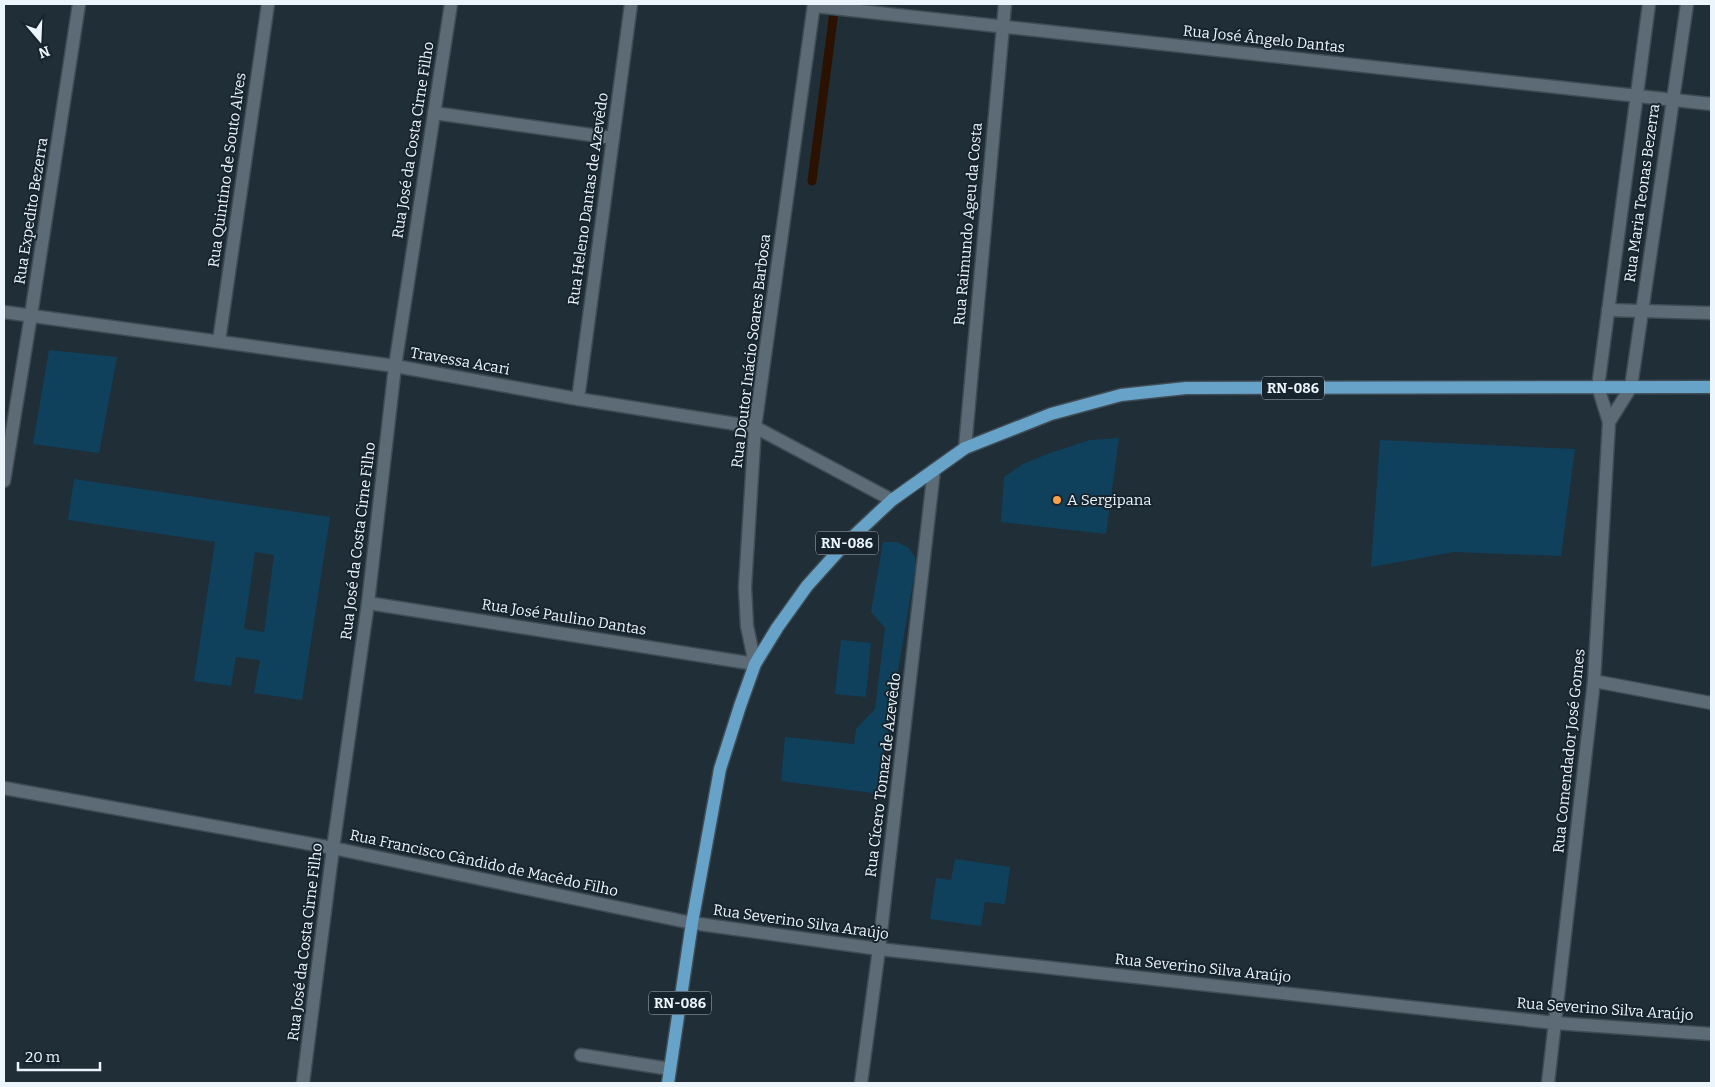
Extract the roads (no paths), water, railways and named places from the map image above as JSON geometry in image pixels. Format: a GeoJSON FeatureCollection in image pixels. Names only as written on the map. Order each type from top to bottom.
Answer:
{"type":"FeatureCollection","features":[{"type":"Feature","properties":{"kind":"main road","name":"RN-086"},"geometry":{"type":"LineString","coordinates":[[668,1083],[692,923],[720,769],[755,664],[777,628],[807,586],[843,546],[892,500],[965,448],[1051,414],[1121,395],[1186,388],[1711,387]]}},
{"type":"Feature","properties":{"kind":"street","name":"Rua Expedito Bezerra"},"geometry":{"type":"LineString","coordinates":[[4,482],[32,315],[79,4]]}},
{"type":"Feature","properties":{"kind":"street","name":"Rua Quintino de Souto Alves"},"geometry":{"type":"LineString","coordinates":[[219,341],[268,4]]}},
{"type":"Feature","properties":{"kind":"street","name":"Rua José da Costa Cirne Filho"},"geometry":{"type":"LineString","coordinates":[[303,1083],[333,848],[368,603],[395,366],[451,4]]}},
{"type":"Feature","properties":{"kind":"street","name":"Rua Heleno Dantas de Azevêdo"},"geometry":{"type":"LineString","coordinates":[[578,399],[630,4]]}},
{"type":"Feature","properties":{"kind":"street","name":"Rua Raimundo Ageu da Costa"},"geometry":{"type":"LineString","coordinates":[[965,448],[1005,4]]}},
{"type":"Feature","properties":{"kind":"street","name":"Rua Maria Teonas Bezerra"},"geometry":{"type":"LineString","coordinates":[[1598,387],[1649,4]]}},
{"type":"Feature","properties":{"kind":"street","name":"Rua Maria Teonas Bezerra"},"geometry":{"type":"LineString","coordinates":[[1630,387],[1687,4]]}},
{"type":"Feature","properties":{"kind":"street","name":"Rua José Ângelo Dantas"},"geometry":{"type":"LineString","coordinates":[[814,5],[1711,104]]}},
{"type":"Feature","properties":{"kind":"street","name":"Rua Doutor Inácio Soares Barbosa"},"geometry":{"type":"LineString","coordinates":[[755,664],[747,626],[745,587],[755,428],[814,5]]}},
{"type":"Feature","properties":{"kind":"street"},"geometry":{"type":"LineString","coordinates":[[434,113],[613,138]]}},
{"type":"Feature","properties":{"kind":"street"},"geometry":{"type":"LineString","coordinates":[[1608,310],[1711,312]]}},
{"type":"Feature","properties":{"kind":"street","name":"Travessa Acari"},"geometry":{"type":"LineString","coordinates":[[4,312],[395,366],[755,428],[892,500]]}},
{"type":"Feature","properties":{"kind":"street","name":"Rua Comendador José Gomes"},"geometry":{"type":"LineString","coordinates":[[1548,1083],[1594,681],[1609,422],[1598,387]]}},
{"type":"Feature","properties":{"kind":"street","name":"Rua Comendador José Gomes"},"geometry":{"type":"LineString","coordinates":[[1609,422],[1630,387]]}},
{"type":"Feature","properties":{"kind":"street","name":"Rua Cícero Tomaz de Azevêdo"},"geometry":{"type":"LineString","coordinates":[[862,1083],[934,470]]}},
{"type":"Feature","properties":{"kind":"street","name":"Rua José Paulino Dantas"},"geometry":{"type":"LineString","coordinates":[[368,603],[755,664]]}},
{"type":"Feature","properties":{"kind":"street"},"geometry":{"type":"LineString","coordinates":[[1594,681],[1711,703]]}},
{"type":"Feature","properties":{"kind":"street","name":"Rua Francisco Cândido de Macêdo Filho"},"geometry":{"type":"LineString","coordinates":[[4,788],[333,848],[692,923]]}},
{"type":"Feature","properties":{"kind":"street","name":"Rua Severino Silva Araújo"},"geometry":{"type":"LineString","coordinates":[[692,923],[879,949],[1555,1023],[1711,1034]]}},
{"type":"Feature","properties":{"kind":"street"},"geometry":{"type":"LineString","coordinates":[[581,1055],[670,1069]]}},
{"type":"Feature","properties":{"kind":"waterway"},"geometry":{"type":"LineString","coordinates":[[812,181],[835,4]]}},
{"type":"Feature","properties":{"kind":"place","name":"A Sergipana"},"geometry":{"type":"Point","coordinates":[1057,500]}}]}
